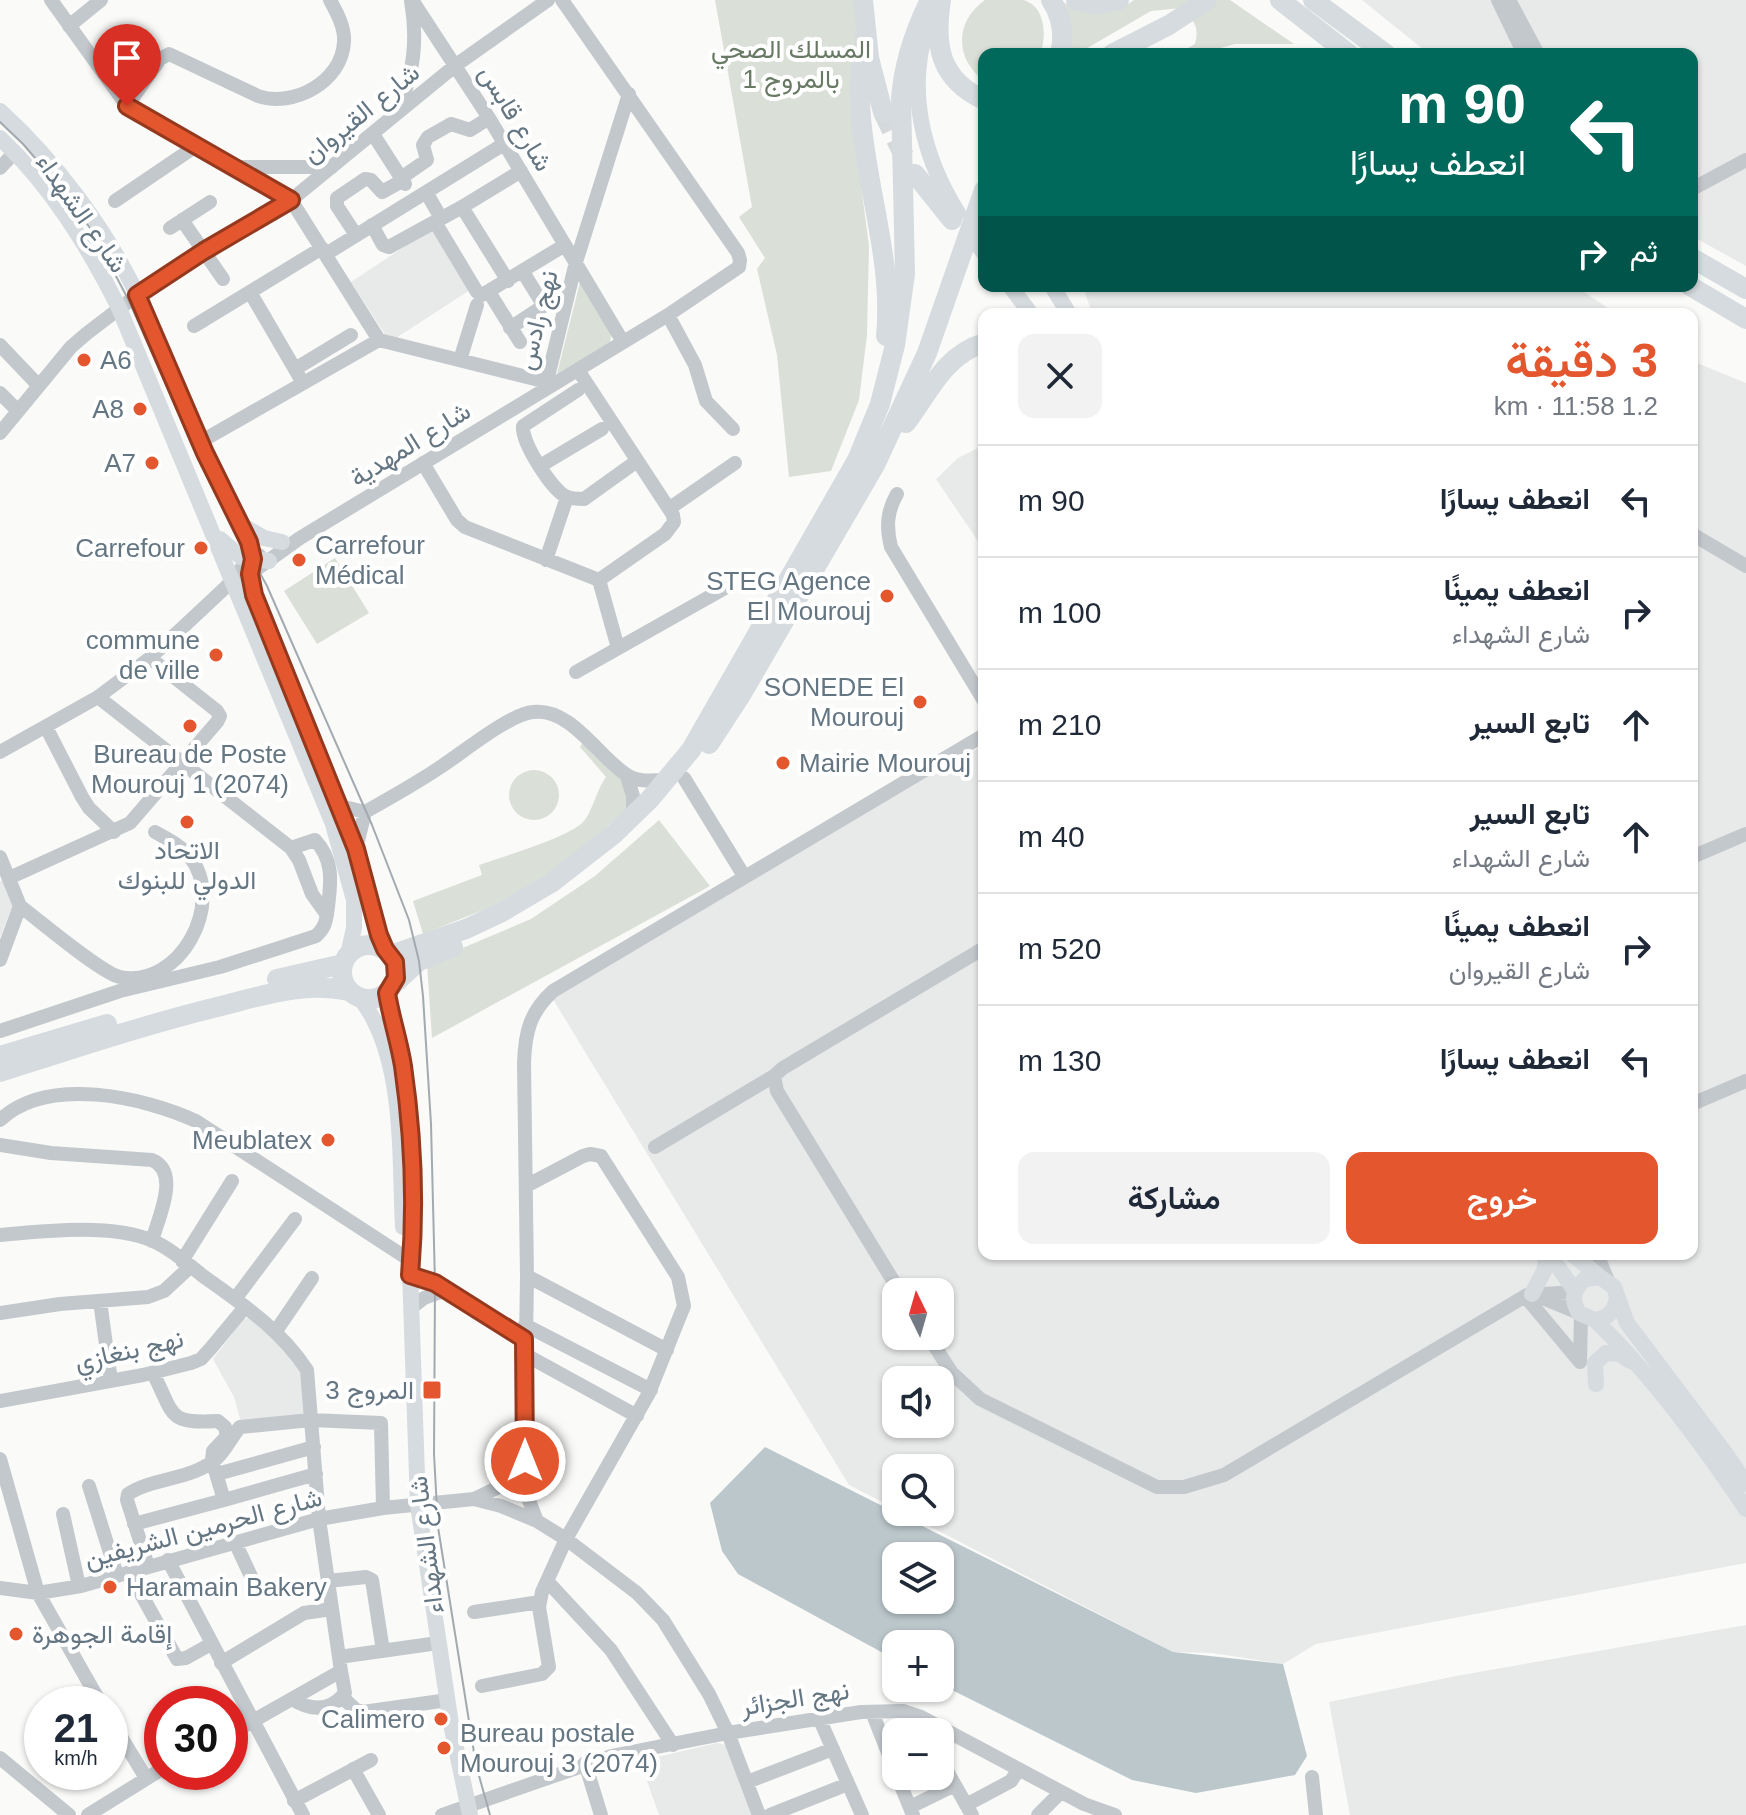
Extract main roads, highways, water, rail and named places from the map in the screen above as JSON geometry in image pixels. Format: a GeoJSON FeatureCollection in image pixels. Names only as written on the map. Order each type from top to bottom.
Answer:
{"type":"FeatureCollection","features":[{"type":"Feature","properties":{"kind":"highway"},"geometry":{"type":"LineString","coordinates":[[863,0],[873,79],[883,112]]}},
{"type":"Feature","properties":{"kind":"highway"},"geometry":{"type":"LineString","coordinates":[[879,433],[904,291],[903,77],[913,37],[930,0]]}},
{"type":"Feature","properties":{"kind":"highway"},"geometry":{"type":"LineString","coordinates":[[940,0],[937,39],[944,64],[959,83],[978,96]]}},
{"type":"Feature","properties":{"kind":"highway"},"geometry":{"type":"LineString","coordinates":[[959,0],[947,23],[947,46],[963,77],[978,87]]}},
{"type":"Feature","properties":{"kind":"highway"},"geometry":{"type":"LineString","coordinates":[[1051,0],[1062,28],[1060,48]]}},
{"type":"Feature","properties":{"kind":"highway"},"geometry":{"type":"LineString","coordinates":[[1076,0],[1096,5],[1119,0]]}},
{"type":"Feature","properties":{"kind":"highway"},"geometry":{"type":"LineString","coordinates":[[1125,48],[1169,25],[1207,0]]}},
{"type":"Feature","properties":{"kind":"highway"},"geometry":{"type":"LineString","coordinates":[[1280,0],[1341,48]]}},
{"type":"Feature","properties":{"kind":"highway"},"geometry":{"type":"LineString","coordinates":[[1313,0],[1379,48]]}},
{"type":"Feature","properties":{"kind":"highway"},"geometry":{"type":"LineString","coordinates":[[866,34],[861,65],[864,137],[882,246],[887,302],[879,433]]}},
{"type":"Feature","properties":{"kind":"highway"},"geometry":{"type":"LineString","coordinates":[[915,174],[955,216]]}},
{"type":"Feature","properties":{"kind":"highway"},"geometry":{"type":"LineString","coordinates":[[0,1072],[170,1018],[289,989],[315,986],[369,1000],[390,989],[419,961],[488,932],[558,894],[598,864],[632,833],[676,778],[857,460],[879,433],[927,353],[978,207]]}},
{"type":"Feature","properties":{"kind":"highway"},"geometry":{"type":"LineString","coordinates":[[1698,261],[1746,289]]}},
{"type":"Feature","properties":{"kind":"highway"},"geometry":{"type":"LineString","coordinates":[[1698,291],[1746,319]]}},
{"type":"Feature","properties":{"kind":"highway"},"geometry":{"type":"LineString","coordinates":[[879,433],[909,420],[947,365],[978,346]]}},
{"type":"Feature","properties":{"kind":"highway"},"geometry":{"type":"LineString","coordinates":[[355,995],[342,978],[345,959],[354,949],[369,945],[388,952],[466,929],[502,912],[588,857],[676,778]]}},
{"type":"Feature","properties":{"kind":"highway"},"geometry":{"type":"LineString","coordinates":[[388,952],[397,970],[390,989]]}},
{"type":"Feature","properties":{"kind":"highway"},"geometry":{"type":"LineString","coordinates":[[0,1056],[154,1010],[345,959]]}},
{"type":"Feature","properties":{"kind":"main road"},"geometry":{"type":"LineString","coordinates":[[940,0],[928,24],[921,49],[919,112],[930,159],[955,216]]}},
{"type":"Feature","properties":{"kind":"main road","name":"شارع الشهداء"},"geometry":{"type":"LineString","coordinates":[[0,111],[62,178],[104,237],[137,295],[200,442],[243,526],[258,564],[259,609],[340,806],[356,849],[376,926],[388,952]]}},
{"type":"Feature","properties":{"kind":"main road","name":"شارع الشهداء"},"geometry":{"type":"LineString","coordinates":[[0,138],[46,189],[89,249],[119,308],[214,531],[231,582],[301,743],[341,847],[350,879],[355,916],[345,959]]}},
{"type":"Feature","properties":{"kind":"main road"},"geometry":{"type":"LineString","coordinates":[[243,526],[264,538],[282,542]]}},
{"type":"Feature","properties":{"kind":"main road"},"geometry":{"type":"LineString","coordinates":[[214,531],[233,551],[258,564]]}},
{"type":"Feature","properties":{"kind":"main road","name":"شارع الشهداء"},"geometry":{"type":"LineString","coordinates":[[390,989],[408,1112],[412,1169],[409,1265]]}},
{"type":"Feature","properties":{"kind":"main road","name":"شارع الشهداء"},"geometry":{"type":"LineString","coordinates":[[355,995],[374,1017],[391,1067],[409,1265],[418,1505],[438,1643],[469,1810]]}},
{"type":"Feature","properties":{"kind":"main road"},"geometry":{"type":"LineString","coordinates":[[1530,1295],[1547,1260]]}},
{"type":"Feature","properties":{"kind":"main road"},"geometry":{"type":"LineString","coordinates":[[1552,1260],[1575,1291]]}},
{"type":"Feature","properties":{"kind":"main road"},"geometry":{"type":"LineString","coordinates":[[1579,1260],[1609,1285],[1627,1323],[1746,1484]]}},
{"type":"Feature","properties":{"kind":"main road"},"geometry":{"type":"LineString","coordinates":[[1609,1285],[1585,1279],[1575,1291],[1574,1299],[1586,1316],[1637,1365],[1720,1470],[1746,1509]]}},
{"type":"Feature","properties":{"kind":"main road"},"geometry":{"type":"LineString","coordinates":[[1586,1316],[1609,1315],[1614,1310],[1609,1285]]}},
{"type":"Feature","properties":{"kind":"main road"},"geometry":{"type":"LineString","coordinates":[[1596,1384],[1595,1363],[1606,1353],[1620,1354],[1637,1365]]}},
{"type":"Feature","properties":{"kind":"tunnel"},"geometry":{"type":"LineString","coordinates":[[883,112],[904,156]]}},
{"type":"Feature","properties":{"kind":"tram line"},"geometry":{"type":"LineString","coordinates":[[0,122],[54,180],[93,232],[129,301],[202,466],[267,586],[372,825],[409,920],[419,961],[423,996],[431,1124],[435,1283],[434,1454],[438,1527],[476,1765],[490,1815]]}},
{"type":"Feature","properties":{"kind":"place","name":"A6"},"geometry":{"type":"Point","coordinates":[84,360]}},
{"type":"Feature","properties":{"kind":"place","name":"A8"},"geometry":{"type":"Point","coordinates":[140,409]}},
{"type":"Feature","properties":{"kind":"place","name":"A7"},"geometry":{"type":"Point","coordinates":[152,463]}},
{"type":"Feature","properties":{"kind":"place","name":"Carrefour"},"geometry":{"type":"Point","coordinates":[201,548]}},
{"type":"Feature","properties":{"kind":"place","name":"Carrefour Médical"},"geometry":{"type":"Point","coordinates":[299,560]}},
{"type":"Feature","properties":{"kind":"place","name":"STEG Agence El Mourouj"},"geometry":{"type":"Point","coordinates":[887,596]}},
{"type":"Feature","properties":{"kind":"place","name":"commune de ville"},"geometry":{"type":"Point","coordinates":[216,655]}},
{"type":"Feature","properties":{"kind":"place","name":"SONEDE El Mourouj"},"geometry":{"type":"Point","coordinates":[920,702]}},
{"type":"Feature","properties":{"kind":"place","name":"Bureau de Poste Mourouj 1 (2074)"},"geometry":{"type":"Point","coordinates":[190,726]}},
{"type":"Feature","properties":{"kind":"place","name":"Mairie Mourouj"},"geometry":{"type":"Point","coordinates":[783,763]}},
{"type":"Feature","properties":{"kind":"place","name":"الاتحاد الدولي للبنوك"},"geometry":{"type":"Point","coordinates":[187,822]}},
{"type":"Feature","properties":{"kind":"place","name":"Meublatex"},"geometry":{"type":"Point","coordinates":[328,1140]}},
{"type":"Feature","properties":{"kind":"place","name":"المروج 3"},"geometry":{"type":"Point","coordinates":[432,1390]}},
{"type":"Feature","properties":{"kind":"place","name":"Haramain Bakery"},"geometry":{"type":"Point","coordinates":[110,1587]}},
{"type":"Feature","properties":{"kind":"place","name":"إقامة الجوهرة"},"geometry":{"type":"Point","coordinates":[16,1634]}},
{"type":"Feature","properties":{"kind":"place","name":"Calimero"},"geometry":{"type":"Point","coordinates":[441,1719]}},
{"type":"Feature","properties":{"kind":"place","name":"Bureau postale Mourouj 3 (2074)"},"geometry":{"type":"Point","coordinates":[444,1748]}},
{"type":"Feature","properties":{"kind":"park label","name":"المسلك الصحي بالمروج 1"},"geometry":{"type":"Point","coordinates":[791,64]}}]}
